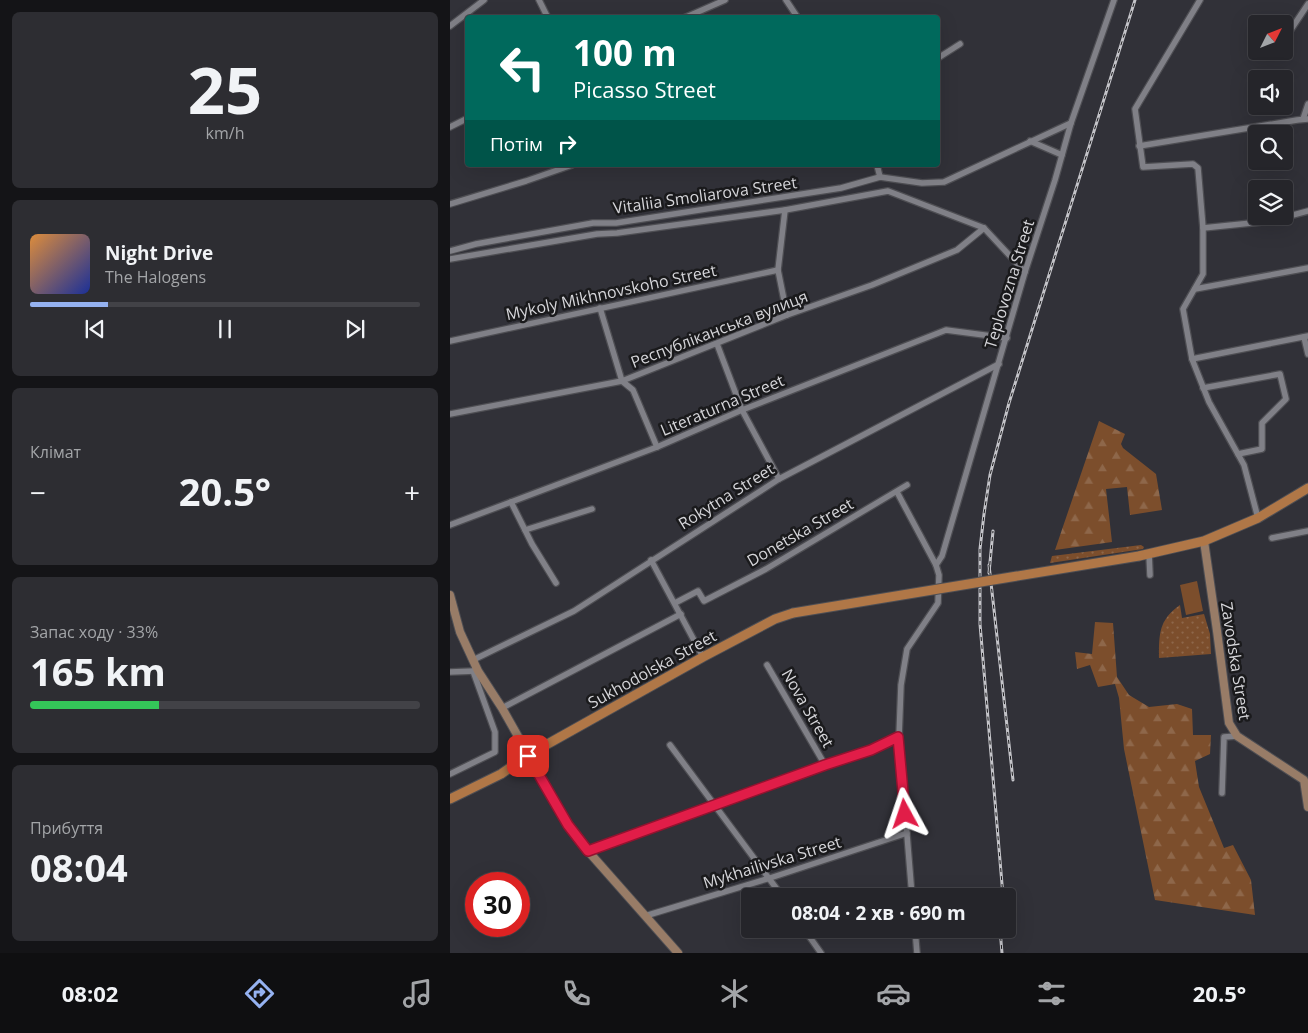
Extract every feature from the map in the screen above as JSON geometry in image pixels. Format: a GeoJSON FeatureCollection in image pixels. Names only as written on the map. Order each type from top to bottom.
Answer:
{"type":"FeatureCollection","features":[{"type":"Feature","properties":{"kind":"main road","name":"Sukhodolska Street"},"geometry":{"type":"LineString","coordinates":[[450,799],[501,774],[528,756],[703,657],[775,619],[793,613],[1149,554],[1204,540],[1258,518],[1308,488]]}},
{"type":"Feature","properties":{"kind":"street"},"geometry":{"type":"LineString","coordinates":[[450,26],[484,0]]}},
{"type":"Feature","properties":{"kind":"street"},"geometry":{"type":"LineString","coordinates":[[539,0],[546,15]]}},
{"type":"Feature","properties":{"kind":"street"},"geometry":{"type":"LineString","coordinates":[[691,15],[725,0]]}},
{"type":"Feature","properties":{"kind":"street"},"geometry":{"type":"LineString","coordinates":[[786,0],[796,15]]}},
{"type":"Feature","properties":{"kind":"street","name":"Teplovozna Street"},"geometry":{"type":"LineString","coordinates":[[936,565],[942,556],[1071,123],[1114,0]]}},
{"type":"Feature","properties":{"kind":"street"},"geometry":{"type":"LineString","coordinates":[[1200,0],[1135,109],[1143,167],[1193,164],[1198,168],[1203,228],[1203,274],[1183,309],[1192,359],[1209,402],[1244,466],[1258,518]]}},
{"type":"Feature","properties":{"kind":"street"},"geometry":{"type":"LineString","coordinates":[[1293,26],[1308,4]]}},
{"type":"Feature","properties":{"kind":"street"},"geometry":{"type":"LineString","coordinates":[[940,57],[960,44]]}},
{"type":"Feature","properties":{"kind":"street"},"geometry":{"type":"LineString","coordinates":[[1140,146],[1306,119],[1308,104]]}},
{"type":"Feature","properties":{"kind":"street"},"geometry":{"type":"LineString","coordinates":[[450,127],[465,120]]}},
{"type":"Feature","properties":{"kind":"street","name":"Vitaliia Smoliarova Street"},"geometry":{"type":"LineString","coordinates":[[450,250],[594,224],[616,223],[841,188],[880,177],[922,182],[944,182],[1071,123]]}},
{"type":"Feature","properties":{"kind":"street"},"geometry":{"type":"LineString","coordinates":[[1030,141],[1062,155]]}},
{"type":"Feature","properties":{"kind":"street"},"geometry":{"type":"LineString","coordinates":[[450,204],[566,167]]}},
{"type":"Feature","properties":{"kind":"street"},"geometry":{"type":"LineString","coordinates":[[878,167],[880,177]]}},
{"type":"Feature","properties":{"kind":"street","name":"Vitaliia Smoliarova Street"},"geometry":{"type":"LineString","coordinates":[[450,259],[597,234],[617,233],[785,210],[888,191],[984,228],[1026,272]]}},
{"type":"Feature","properties":{"kind":"street"},"geometry":{"type":"LineString","coordinates":[[785,210],[778,270],[787,316]]}},
{"type":"Feature","properties":{"kind":"street"},"geometry":{"type":"LineString","coordinates":[[1203,228],[1271,221],[1308,211]]}},
{"type":"Feature","properties":{"kind":"street","name":"Республіканська вулиця"},"geometry":{"type":"LineString","coordinates":[[450,414],[622,382],[957,250],[984,228]]}},
{"type":"Feature","properties":{"kind":"street"},"geometry":{"type":"LineString","coordinates":[[1195,290],[1308,268]]}},
{"type":"Feature","properties":{"kind":"street","name":"Mykoly Mikhnovskoho Street"},"geometry":{"type":"LineString","coordinates":[[450,341],[778,270]]}},
{"type":"Feature","properties":{"kind":"street"},"geometry":{"type":"LineString","coordinates":[[600,308],[622,382],[633,390],[657,446]]}},
{"type":"Feature","properties":{"kind":"street","name":"Literaturna Street"},"geometry":{"type":"LineString","coordinates":[[450,525],[657,446],[742,410],[946,330],[1007,338]]}},
{"type":"Feature","properties":{"kind":"street"},"geometry":{"type":"LineString","coordinates":[[1192,359],[1306,337],[1308,354]]}},
{"type":"Feature","properties":{"kind":"street"},"geometry":{"type":"LineString","coordinates":[[717,344],[742,410],[778,479]]}},
{"type":"Feature","properties":{"kind":"street","name":"Rokytna Street"},"geometry":{"type":"LineString","coordinates":[[473,660],[574,610],[778,479],[999,364]]}},
{"type":"Feature","properties":{"kind":"street"},"geometry":{"type":"LineString","coordinates":[[1204,388],[1280,374],[1286,400],[1262,423],[1262,449],[1238,454]]}},
{"type":"Feature","properties":{"kind":"street"},"geometry":{"type":"LineString","coordinates":[[675,604],[698,591],[704,601],[716,595],[766,569],[907,485]]}},
{"type":"Feature","properties":{"kind":"street"},"geometry":{"type":"LineString","coordinates":[[897,492],[936,565],[938,575],[938,603],[907,649],[901,685],[898,737],[911,888]]}},
{"type":"Feature","properties":{"kind":"street"},"geometry":{"type":"LineString","coordinates":[[511,502],[532,544],[556,583]]}},
{"type":"Feature","properties":{"kind":"street"},"geometry":{"type":"LineString","coordinates":[[525,530],[592,509]]}},
{"type":"Feature","properties":{"kind":"street"},"geometry":{"type":"LineString","coordinates":[[1272,538],[1308,531]]}},
{"type":"Feature","properties":{"kind":"street","name":"Zavodska Street"},"geometry":{"type":"LineString","coordinates":[[1204,540],[1218,631],[1228,723],[1236,736],[1306,779],[1308,807]]}},
{"type":"Feature","properties":{"kind":"street"},"geometry":{"type":"LineString","coordinates":[[1149,554],[1150,575]]}},
{"type":"Feature","properties":{"kind":"street"},"geometry":{"type":"LineString","coordinates":[[651,560],[703,657]]}},
{"type":"Feature","properties":{"kind":"street"},"geometry":{"type":"LineString","coordinates":[[450,595],[460,632],[473,660],[495,732],[495,752],[450,774]]}},
{"type":"Feature","properties":{"kind":"street"},"geometry":{"type":"LineString","coordinates":[[502,708],[681,614]]}},
{"type":"Feature","properties":{"kind":"street","name":"Nova Street"},"geometry":{"type":"LineString","coordinates":[[767,665],[825,765]]}},
{"type":"Feature","properties":{"kind":"street"},"geometry":{"type":"LineString","coordinates":[[476,671],[502,708],[568,825],[588,851],[678,953]]}},
{"type":"Feature","properties":{"kind":"street"},"geometry":{"type":"LineString","coordinates":[[450,672],[476,671]]}},
{"type":"Feature","properties":{"kind":"street"},"geometry":{"type":"LineString","coordinates":[[1222,793],[1224,737],[1236,736]]}},
{"type":"Feature","properties":{"kind":"street"},"geometry":{"type":"LineString","coordinates":[[588,851],[871,750],[898,737]]}},
{"type":"Feature","properties":{"kind":"street"},"geometry":{"type":"LineString","coordinates":[[670,745],[777,888]]}},
{"type":"Feature","properties":{"kind":"street","name":"Mykhailivska Street"},"geometry":{"type":"LineString","coordinates":[[645,916],[770,878],[907,833]]}},
{"type":"Feature","properties":{"kind":"street"},"geometry":{"type":"LineString","coordinates":[[810,938],[821,953]]}},
{"type":"Feature","properties":{"kind":"street"},"geometry":{"type":"LineString","coordinates":[[916,938],[917,953]]}},
{"type":"Feature","properties":{"kind":"green space"},"geometry":{"type":"Polygon","coordinates":[[[1099,421],[1125,434],[1121,444],[1123,448],[1156,474],[1162,510],[1130,515],[1127,487],[1106,489],[1112,542],[1055,550],[1099,421]]]}},
{"type":"Feature","properties":{"kind":"green space"},"geometry":{"type":"Polygon","coordinates":[[[1141,545],[1144,547],[1143,549],[1050,563],[1052,556],[1141,545]]]}},
{"type":"Feature","properties":{"kind":"green space"},"geometry":{"type":"Polygon","coordinates":[[[1197,581],[1203,611],[1186,615],[1180,585],[1197,581]]]}},
{"type":"Feature","properties":{"kind":"green space"},"geometry":{"type":"Polygon","coordinates":[[[1180,605],[1182,618],[1204,614],[1210,634],[1211,654],[1159,658],[1159,641],[1164,622],[1180,605]]]}},
{"type":"Feature","properties":{"kind":"green space"},"geometry":{"type":"Polygon","coordinates":[[[1095,622],[1113,623],[1117,677],[1129,695],[1149,707],[1177,704],[1192,709],[1193,735],[1211,735],[1210,754],[1195,761],[1199,787],[1224,848],[1233,845],[1251,880],[1255,915],[1155,900],[1124,749],[1119,698],[1115,684],[1098,687],[1090,665],[1077,669],[1075,652],[1092,654],[1095,622]]]}},
{"type":"Feature","properties":{"kind":"railway"},"geometry":{"type":"LineString","coordinates":[[1002,888],[980,624],[980,549],[984,514],[990,475],[1009,403],[1135,0]]}},
{"type":"Feature","properties":{"kind":"railway"},"geometry":{"type":"LineString","coordinates":[[989,573],[993,531]]}},
{"type":"Feature","properties":{"kind":"railway"},"geometry":{"type":"LineString","coordinates":[[989,565],[1013,780]]}},
{"type":"Feature","properties":{"kind":"railway"},"geometry":{"type":"LineString","coordinates":[[1001,938],[1002,953]]}},
{"type":"Feature","properties":{"kind":"route"},"geometry":{"type":"LineString","coordinates":[[528,756],[568,825],[588,851],[871,750],[898,737],[905,814]]}}]}
